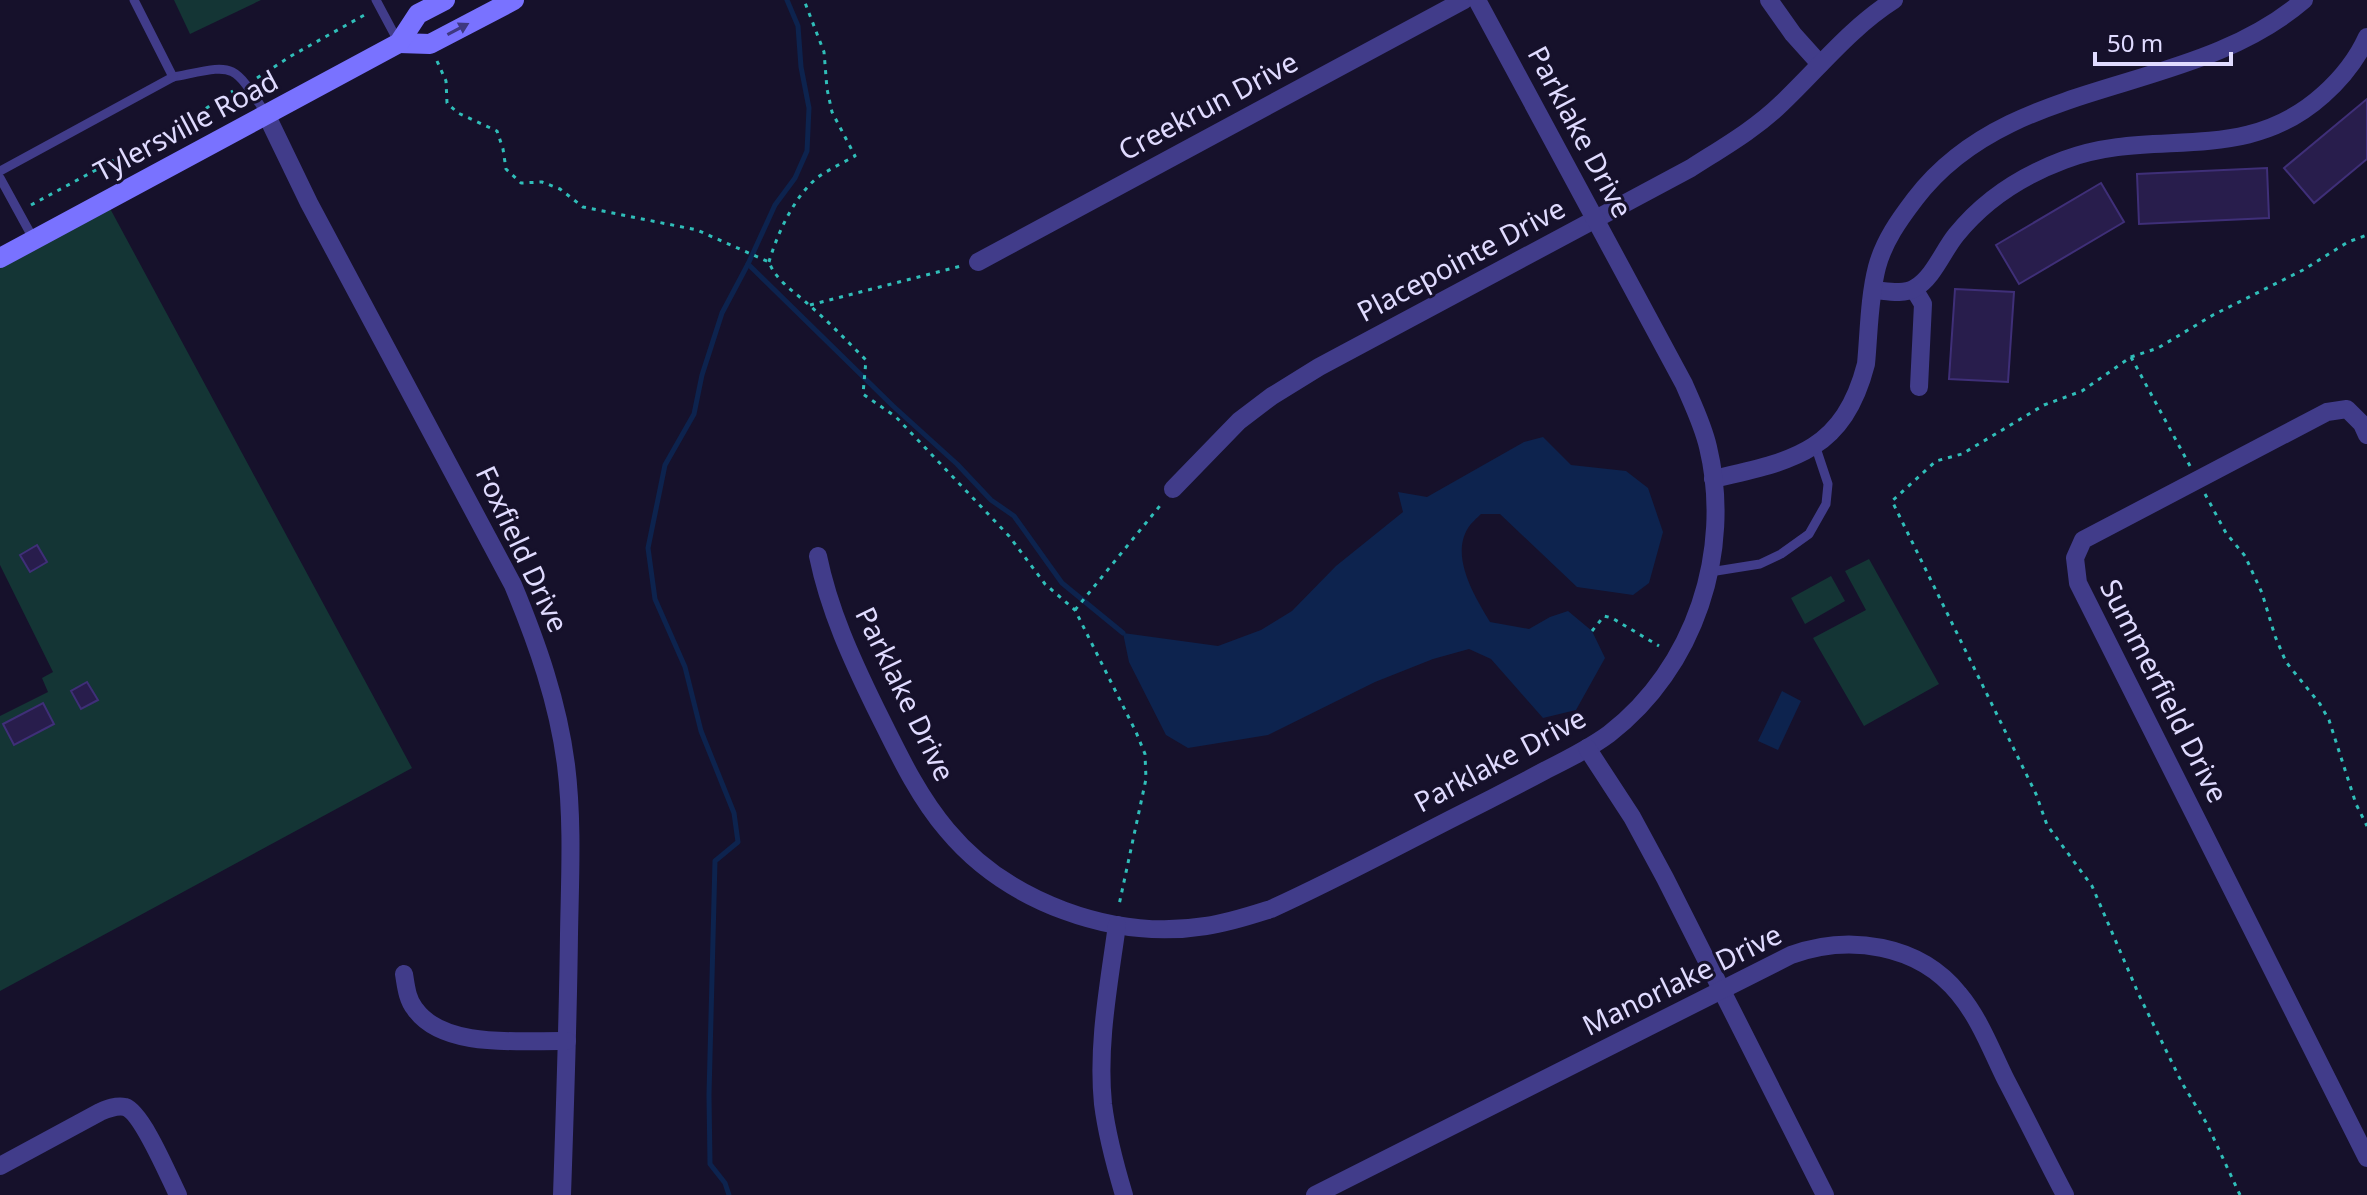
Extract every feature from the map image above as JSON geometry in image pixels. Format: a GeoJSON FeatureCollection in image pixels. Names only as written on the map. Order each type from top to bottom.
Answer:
{"type":"FeatureCollection","features":[{"type":"Feature","properties":{"kind":"main road","name":"Tylersville Road"},"geometry":{"type":"LineString","coordinates":[[0,258],[399,43],[418,14],[445,0]]}},
{"type":"Feature","properties":{"kind":"main road","name":"Tylersville Road"},"geometry":{"type":"LineString","coordinates":[[399,43],[430,44],[514,0]]}},
{"type":"Feature","properties":{"kind":"street","name":"Creekrun Drive"},"geometry":{"type":"LineString","coordinates":[[978,262],[1464,0]]}},
{"type":"Feature","properties":{"kind":"street","name":"Parklake Drive"},"geometry":{"type":"LineString","coordinates":[[818,556],[831,609],[858,672],[920,793],[944,827],[973,857],[1006,882],[1068,912],[1117,925],[1163,929],[1204,926],[1271,909],[1587,748],[1610,733],[1657,684],[1677,656],[1699,612],[1710,572],[1715,531],[1713,479],[1708,449],[1701,422],[1684,384],[1477,0]]}},
{"type":"Feature","properties":{"kind":"street"},"geometry":{"type":"LineString","coordinates":[[1769,0],[1793,34],[1820,64]]}},
{"type":"Feature","properties":{"kind":"street","name":"Placepointe Drive"},"geometry":{"type":"LineString","coordinates":[[1173,489],[1229,430],[1272,396],[1319,367],[1691,168],[1748,132],[1779,106],[1855,29],[1894,0]]}},
{"type":"Feature","properties":{"kind":"street"},"geometry":{"type":"LineString","coordinates":[[1713,479],[1777,464],[1815,445],[1844,415],[1866,364],[1876,269],[1885,244],[1898,221],[1932,179],[1973,144],[2032,113],[2200,59],[2239,43],[2304,0]]}},
{"type":"Feature","properties":{"kind":"street"},"geometry":{"type":"LineString","coordinates":[[1874,290],[1903,292],[1914,289],[1924,282],[1954,237],[2004,189],[2066,159],[2134,146],[2215,142],[2267,130],[2291,119],[2333,86],[2350,66],[2367,37]]}},
{"type":"Feature","properties":{"kind":"street","name":"Foxfield Drive"},"geometry":{"type":"LineString","coordinates":[[266,114],[309,203],[513,585],[538,647],[556,712],[566,765],[571,832],[562,1195]]}},
{"type":"Feature","properties":{"kind":"street"},"geometry":{"type":"LineString","coordinates":[[1914,289],[1923,304],[1919,387]]}},
{"type":"Feature","properties":{"kind":"street","name":"Summerfield Drive"},"geometry":{"type":"LineString","coordinates":[[2367,435],[2362,424],[2347,409],[2327,412],[2083,540],[2075,558],[2078,583],[2367,1158]]}},
{"type":"Feature","properties":{"kind":"street"},"geometry":{"type":"LineString","coordinates":[[1587,748],[1632,817],[1825,1195]]}},
{"type":"Feature","properties":{"kind":"street"},"geometry":{"type":"LineString","coordinates":[[1117,925],[1102,1063],[1103,1103],[1109,1144],[1124,1195]]}},
{"type":"Feature","properties":{"kind":"street","name":"Manorlake Drive"},"geometry":{"type":"LineString","coordinates":[[1315,1195],[1791,955],[1832,944],[1873,945],[1900,953],[1925,965],[1948,982],[1966,1003],[2065,1195]]}},
{"type":"Feature","properties":{"kind":"street"},"geometry":{"type":"LineString","coordinates":[[404,974],[414,1008],[423,1018],[446,1032],[486,1040],[567,1041]]}},
{"type":"Feature","properties":{"kind":"street"},"geometry":{"type":"LineString","coordinates":[[0,1166],[100,1112],[112,1107],[125,1107],[136,1114],[143,1125],[178,1195]]}},
{"type":"Feature","properties":{"kind":"lane"},"geometry":{"type":"LineString","coordinates":[[134,0],[173,77]]}},
{"type":"Feature","properties":{"kind":"lane"},"geometry":{"type":"LineString","coordinates":[[378,4],[399,43]]}},
{"type":"Feature","properties":{"kind":"lane"},"geometry":{"type":"LineString","coordinates":[[0,171],[173,77],[218,68],[233,70],[266,114]]}},
{"type":"Feature","properties":{"kind":"lane"},"geometry":{"type":"LineString","coordinates":[[0,178],[3,191],[34,240]]}},
{"type":"Feature","properties":{"kind":"lane"},"geometry":{"type":"LineString","coordinates":[[1710,572],[1760,564],[1781,554],[1809,534],[1826,504],[1828,484],[1815,445]]}},
{"type":"Feature","properties":{"kind":"path"},"geometry":{"type":"LineString","coordinates":[[804,0],[824,52],[832,112],[855,156],[819,176],[798,200],[776,238],[769,262],[781,281],[866,360],[863,394],[896,417],[1009,536],[1045,584],[1075,610],[1145,754],[1146,779],[1117,925]]}},
{"type":"Feature","properties":{"kind":"path"},"geometry":{"type":"LineString","coordinates":[[18,212],[196,116],[220,98],[378,4]]}},
{"type":"Feature","properties":{"kind":"path"},"geometry":{"type":"LineString","coordinates":[[430,44],[446,81],[447,103],[458,113],[497,131],[506,169],[521,183],[542,182],[560,189],[583,207],[697,230],[769,262]]}},
{"type":"Feature","properties":{"kind":"path"},"geometry":{"type":"LineString","coordinates":[[810,305],[978,262]]}},
{"type":"Feature","properties":{"kind":"path"},"geometry":{"type":"LineString","coordinates":[[2131,357],[2226,533],[2245,556],[2262,593],[2286,662],[2329,720],[2356,804],[2367,826]]}},
{"type":"Feature","properties":{"kind":"path"},"geometry":{"type":"LineString","coordinates":[[1075,610],[1173,489]]}},
{"type":"Feature","properties":{"kind":"path"},"geometry":{"type":"LineString","coordinates":[[1592,631],[1604,616],[1612,618],[1677,656]]}},
{"type":"Feature","properties":{"kind":"green space"},"geometry":{"type":"Polygon","coordinates":[[[174,0],[261,0],[190,34],[174,0]]]}},
{"type":"Feature","properties":{"kind":"green space"},"geometry":{"type":"Polygon","coordinates":[[[106,201],[412,768],[0,991],[0,716],[48,692],[42,678],[53,672],[0,565],[0,258],[106,201]]]}},
{"type":"Feature","properties":{"kind":"green space"},"geometry":{"type":"Polygon","coordinates":[[[1869,559],[1939,684],[1864,726],[1813,638],[1866,610],[1845,571],[1869,559]]]}},
{"type":"Feature","properties":{"kind":"green space"},"geometry":{"type":"Polygon","coordinates":[[[1831,576],[1845,601],[1805,624],[1791,598],[1831,576]]]}},
{"type":"Feature","properties":{"kind":"water"},"geometry":{"type":"Polygon","coordinates":[[[1543,437],[1571,465],[1626,471],[1648,488],[1663,532],[1649,583],[1633,595],[1577,587],[1500,514],[1481,514],[1468,528],[1463,539],[1463,564],[1490,622],[1529,629],[1568,611],[1592,631],[1605,658],[1576,710],[1543,718],[1491,659],[1469,649],[1433,659],[1375,682],[1268,735],[1188,748],[1166,735],[1129,662],[1123,633],[1218,646],[1261,630],[1292,611],[1336,566],[1403,512],[1398,492],[1427,497],[1524,442],[1543,437]]]}},
{"type":"Feature","properties":{"kind":"water"},"geometry":{"type":"Polygon","coordinates":[[[1782,691],[1801,701],[1778,750],[1758,741],[1782,691]]]}},
{"type":"Feature","properties":{"kind":"building"},"geometry":{"type":"Polygon","coordinates":[[[2367,99],[2367,159],[2314,203],[2284,168],[2367,99]]]}},
{"type":"Feature","properties":{"kind":"building"},"geometry":{"type":"Polygon","coordinates":[[[2267,168],[2269,218],[2139,224],[2137,174],[2267,168]]]}},
{"type":"Feature","properties":{"kind":"building"},"geometry":{"type":"Polygon","coordinates":[[[2101,183],[2124,222],[2019,284],[1996,245],[2101,183]]]}},
{"type":"Feature","properties":{"kind":"building"},"geometry":{"type":"Polygon","coordinates":[[[1955,289],[2014,292],[2008,382],[1949,379],[1955,289]]]}},
{"type":"Feature","properties":{"kind":"building"},"geometry":{"type":"Polygon","coordinates":[[[37,545],[47,562],[30,572],[20,555],[37,545]]]}},
{"type":"Feature","properties":{"kind":"building"},"geometry":{"type":"Polygon","coordinates":[[[87,682],[98,700],[81,709],[71,691],[87,682]]]}},
{"type":"Feature","properties":{"kind":"building"},"geometry":{"type":"Polygon","coordinates":[[[43,703],[54,724],[14,745],[3,724],[43,703]]]}},
{"type":"Feature","properties":{"kind":"waterway"},"geometry":{"type":"LineString","coordinates":[[729,1195],[725,1183],[710,1164],[709,1095],[715,861],[738,842],[734,813],[701,731],[685,667],[655,599],[648,548],[665,465],[694,414],[702,375],[722,313],[775,205],[795,178],[807,151],[809,108],[801,67],[798,26],[787,0]]}},
{"type":"Feature","properties":{"kind":"waterway"},"geometry":{"type":"LineString","coordinates":[[748,264],[991,500],[1014,516],[1062,583],[1123,633]]}}]}
